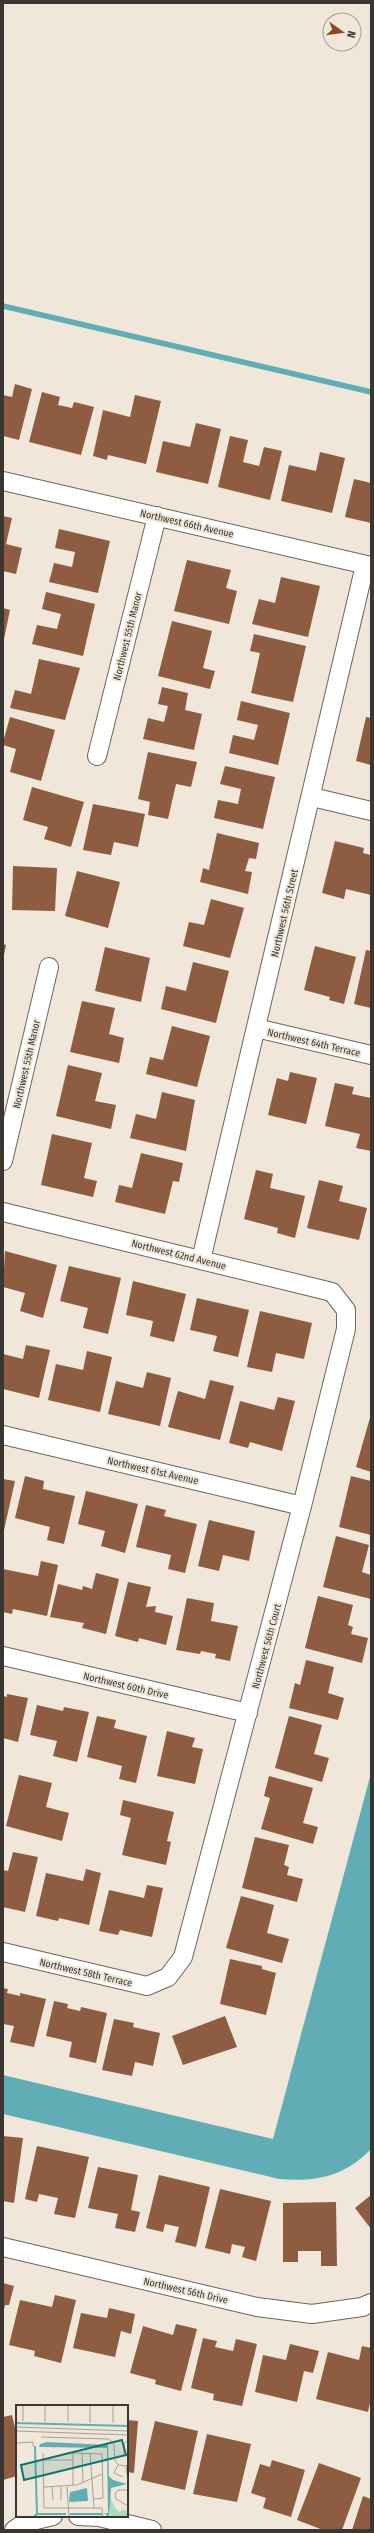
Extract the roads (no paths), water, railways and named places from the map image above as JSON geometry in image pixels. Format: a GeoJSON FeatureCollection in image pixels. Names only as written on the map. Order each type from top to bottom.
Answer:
{"type":"FeatureCollection","features":[{"type":"Feature","properties":{"kind":"street","name":"Northwest 66th Avenue"},"geometry":{"type":"LineString","coordinates":[[3,481],[368,566]]}},
{"type":"Feature","properties":{"kind":"street","name":"Northwest 55th Manor"},"geometry":{"type":"LineString","coordinates":[[97,756],[157,516]]}},
{"type":"Feature","properties":{"kind":"street","name":"Northwest 56th Street"},"geometry":{"type":"LineString","coordinates":[[201,1260],[368,566]]}},
{"type":"Feature","properties":{"kind":"street"},"geometry":{"type":"LineString","coordinates":[[312,797],[371,811]]}},
{"type":"Feature","properties":{"kind":"street","name":"Northwest 55th Manor"},"geometry":{"type":"LineString","coordinates":[[3,1161],[49,967]]}},
{"type":"Feature","properties":{"kind":"street","name":"Northwest 64th Terrace"},"geometry":{"type":"LineString","coordinates":[[256,1028],[371,1055]]}},
{"type":"Feature","properties":{"kind":"street","name":"Northwest 62nd Avenue"},"geometry":{"type":"LineString","coordinates":[[3,1212],[332,1292],[346,1310]]}},
{"type":"Feature","properties":{"kind":"street","name":"Northwest 56th Court"},"geometry":{"type":"LineString","coordinates":[[168,1977],[183,1957],[302,1506],[346,1329],[346,1310]]}},
{"type":"Feature","properties":{"kind":"street","name":"Northwest 61st Avenue"},"geometry":{"type":"LineString","coordinates":[[3,1435],[302,1506]]}},
{"type":"Feature","properties":{"kind":"street","name":"Northwest 60th Drive"},"geometry":{"type":"LineString","coordinates":[[3,1656],[248,1713]]}},
{"type":"Feature","properties":{"kind":"street","name":"Northwest 58th Terrace"},"geometry":{"type":"LineString","coordinates":[[3,1952],[147,1986],[168,1977]]}},
{"type":"Feature","properties":{"kind":"street","name":"Northwest 56th Drive"},"geometry":{"type":"LineString","coordinates":[[3,2247],[257,2307],[312,2314],[362,2307],[371,2303]]}},
{"type":"Feature","properties":{"kind":"street"},"geometry":{"type":"LineString","coordinates":[[14,2530],[24,2523],[49,2517]]}},
{"type":"Feature","properties":{"kind":"street"},"geometry":{"type":"LineString","coordinates":[[99,2517],[152,2530]]}},
{"type":"Feature","properties":{"kind":"water"},"geometry":{"type":"Polygon","coordinates":[[[371,1773],[371,2149],[350,2166],[329,2176],[305,2180],[279,2179],[3,2114],[3,2075],[273,2139],[371,1773]]]}},
{"type":"Feature","properties":{"kind":"waterway"},"geometry":{"type":"LineString","coordinates":[[3,306],[371,392]]}}]}
